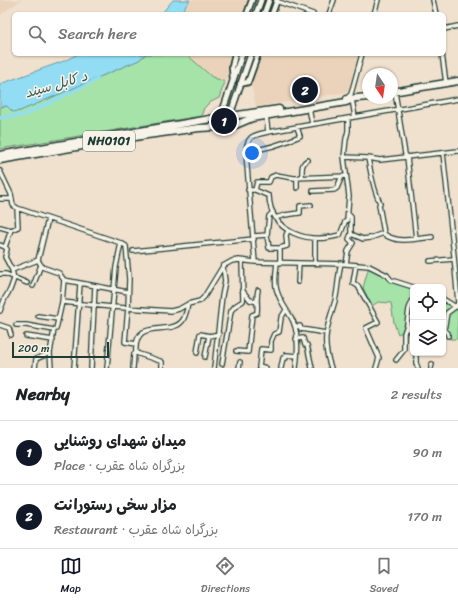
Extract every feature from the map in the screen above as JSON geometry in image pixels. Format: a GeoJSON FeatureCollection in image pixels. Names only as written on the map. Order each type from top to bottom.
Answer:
{"type":"FeatureCollection","features":[{"type":"Feature","properties":{"kind":"highway"},"geometry":{"type":"LineString","coordinates":[[398,91],[458,81]]}},
{"type":"Feature","properties":{"kind":"highway","name":"NH0101"},"geometry":{"type":"LineString","coordinates":[[0,160],[147,135],[199,128],[218,127],[223,130],[252,118],[362,97]]}},
{"type":"Feature","properties":{"kind":"highway","name":"NH0101"},"geometry":{"type":"LineString","coordinates":[[222,113],[230,116],[349,100]]}},
{"type":"Feature","properties":{"kind":"highway"},"geometry":{"type":"LineString","coordinates":[[218,127],[216,118],[222,113]]}},
{"type":"Feature","properties":{"kind":"highway"},"geometry":{"type":"LineString","coordinates":[[230,116],[232,122],[230,127]]}},
{"type":"Feature","properties":{"kind":"highway","name":"NH0101"},"geometry":{"type":"LineString","coordinates":[[0,154],[216,118]]}},
{"type":"Feature","properties":{"kind":"main road"},"geometry":{"type":"LineString","coordinates":[[257,12],[260,0]]}},
{"type":"Feature","properties":{"kind":"main road"},"geometry":{"type":"LineString","coordinates":[[265,12],[269,0]]}},
{"type":"Feature","properties":{"kind":"main road"},"geometry":{"type":"LineString","coordinates":[[222,113],[241,56]]}},
{"type":"Feature","properties":{"kind":"main road"},"geometry":{"type":"LineString","coordinates":[[230,116],[250,56]]}},
{"type":"Feature","properties":{"kind":"street"},"geometry":{"type":"LineString","coordinates":[[248,12],[252,0]]}},
{"type":"Feature","properties":{"kind":"street"},"geometry":{"type":"LineString","coordinates":[[273,12],[276,0],[308,12]]}},
{"type":"Feature","properties":{"kind":"street"},"geometry":{"type":"LineString","coordinates":[[330,12],[334,0]]}},
{"type":"Feature","properties":{"kind":"street"},"geometry":{"type":"LineString","coordinates":[[375,12],[378,0]]}},
{"type":"Feature","properties":{"kind":"street"},"geometry":{"type":"LineString","coordinates":[[433,0],[436,12]]}},
{"type":"Feature","properties":{"kind":"street"},"geometry":{"type":"LineString","coordinates":[[446,29],[458,26]]}},
{"type":"Feature","properties":{"kind":"street"},"geometry":{"type":"LineString","coordinates":[[233,80],[232,67],[235,56]]}},
{"type":"Feature","properties":{"kind":"street"},"geometry":{"type":"LineString","coordinates":[[240,84],[248,82],[257,56]]}},
{"type":"Feature","properties":{"kind":"street"},"geometry":{"type":"LineString","coordinates":[[355,117],[349,100],[361,56]]}},
{"type":"Feature","properties":{"kind":"street"},"geometry":{"type":"LineString","coordinates":[[442,56],[446,83]]}},
{"type":"Feature","properties":{"kind":"street"},"geometry":{"type":"LineString","coordinates":[[255,262],[246,151],[248,141],[251,137],[268,132],[458,99]]}},
{"type":"Feature","properties":{"kind":"street"},"geometry":{"type":"LineString","coordinates":[[396,104],[405,154],[407,157],[416,239]]}},
{"type":"Feature","properties":{"kind":"street"},"geometry":{"type":"LineString","coordinates":[[309,108],[312,124]]}},
{"type":"Feature","properties":{"kind":"street"},"geometry":{"type":"LineString","coordinates":[[266,115],[268,132]]}},
{"type":"Feature","properties":{"kind":"street"},"geometry":{"type":"LineString","coordinates":[[248,190],[255,190],[270,196],[270,204],[275,218],[288,231],[306,238],[315,239],[331,238],[340,235],[347,220],[348,214],[349,196],[344,176],[344,157],[348,131],[348,118]]}},
{"type":"Feature","properties":{"kind":"street"},"geometry":{"type":"LineString","coordinates":[[246,151],[267,149],[300,136],[297,127]]}},
{"type":"Feature","properties":{"kind":"street"},"geometry":{"type":"LineString","coordinates":[[344,157],[380,160],[458,151]]}},
{"type":"Feature","properties":{"kind":"street"},"geometry":{"type":"LineString","coordinates":[[442,153],[456,257],[457,308]]}},
{"type":"Feature","properties":{"kind":"street"},"geometry":{"type":"LineString","coordinates":[[368,158],[376,198],[380,203],[379,206],[384,234]]}},
{"type":"Feature","properties":{"kind":"street"},"geometry":{"type":"LineString","coordinates":[[297,188],[297,179],[302,176],[302,166],[304,162],[308,160]]}},
{"type":"Feature","properties":{"kind":"street"},"geometry":{"type":"LineString","coordinates":[[0,171],[7,183],[13,205],[17,208],[126,246],[129,279],[125,342],[136,344]]}},
{"type":"Feature","properties":{"kind":"street"},"geometry":{"type":"LineString","coordinates":[[255,190],[257,182],[269,182],[271,177],[276,174],[294,178],[344,176]]}},
{"type":"Feature","properties":{"kind":"street"},"geometry":{"type":"LineString","coordinates":[[313,191],[334,190],[337,188],[344,176]]}},
{"type":"Feature","properties":{"kind":"street"},"geometry":{"type":"LineString","coordinates":[[0,199],[12,198]]}},
{"type":"Feature","properties":{"kind":"street"},"geometry":{"type":"LineString","coordinates":[[275,218],[285,214],[300,213],[300,206],[311,205]]}},
{"type":"Feature","properties":{"kind":"street"},"geometry":{"type":"LineString","coordinates":[[0,227],[12,230],[18,227],[17,208]]}},
{"type":"Feature","properties":{"kind":"street"},"geometry":{"type":"LineString","coordinates":[[273,212],[269,216],[267,235],[269,248],[280,248],[287,246],[286,235],[288,231]]}},
{"type":"Feature","properties":{"kind":"street"},"geometry":{"type":"LineString","coordinates":[[346,264],[348,251],[353,243],[349,239],[351,218],[348,214]]}},
{"type":"Feature","properties":{"kind":"street"},"geometry":{"type":"LineString","coordinates":[[48,219],[38,260],[44,268],[59,273],[64,280],[128,292]]}},
{"type":"Feature","properties":{"kind":"street"},"geometry":{"type":"LineString","coordinates":[[0,311],[14,279],[12,270],[5,257],[7,249],[5,247],[12,230]]}},
{"type":"Feature","properties":{"kind":"street"},"geometry":{"type":"LineString","coordinates":[[350,234],[363,239],[384,234],[394,240],[432,237]]}},
{"type":"Feature","properties":{"kind":"street"},"geometry":{"type":"LineString","coordinates":[[134,251],[267,235]]}},
{"type":"Feature","properties":{"kind":"street"},"geometry":{"type":"LineString","coordinates":[[315,239],[315,262]]}},
{"type":"Feature","properties":{"kind":"street"},"geometry":{"type":"LineString","coordinates":[[107,368],[116,267],[121,243]]}},
{"type":"Feature","properties":{"kind":"street"},"geometry":{"type":"LineString","coordinates":[[0,245],[5,247]]}},
{"type":"Feature","properties":{"kind":"street"},"geometry":{"type":"LineString","coordinates":[[280,248],[276,286],[281,302],[295,327],[297,356],[296,368]]}},
{"type":"Feature","properties":{"kind":"street"},"geometry":{"type":"LineString","coordinates":[[430,261],[456,257]]}},
{"type":"Feature","properties":{"kind":"street"},"geometry":{"type":"LineString","coordinates":[[12,270],[38,260]]}},
{"type":"Feature","properties":{"kind":"street"},"geometry":{"type":"LineString","coordinates":[[62,302],[112,308],[171,311],[200,301],[223,266],[232,261],[278,263],[315,262],[356,265],[372,268],[386,275],[391,280],[410,286]]}},
{"type":"Feature","properties":{"kind":"street"},"geometry":{"type":"LineString","coordinates":[[222,364],[230,311],[242,301],[242,261]]}},
{"type":"Feature","properties":{"kind":"street"},"geometry":{"type":"LineString","coordinates":[[298,282],[299,263]]}},
{"type":"Feature","properties":{"kind":"street"},"geometry":{"type":"LineString","coordinates":[[331,368],[326,349],[326,333],[335,300],[341,264]]}},
{"type":"Feature","properties":{"kind":"street"},"geometry":{"type":"LineString","coordinates":[[356,265],[352,283],[358,286],[378,322],[366,328],[380,358],[374,368]]}},
{"type":"Feature","properties":{"kind":"street"},"geometry":{"type":"LineString","coordinates":[[33,286],[42,266]]}},
{"type":"Feature","properties":{"kind":"street"},"geometry":{"type":"LineString","coordinates":[[214,368],[225,281],[223,266]]}},
{"type":"Feature","properties":{"kind":"street"},"geometry":{"type":"LineString","coordinates":[[0,274],[6,274],[14,279],[27,283]]}},
{"type":"Feature","properties":{"kind":"street"},"geometry":{"type":"LineString","coordinates":[[51,368],[50,353],[54,330],[56,328],[62,302],[64,280]]}},
{"type":"Feature","properties":{"kind":"street"},"geometry":{"type":"LineString","coordinates":[[74,368],[80,284]]}},
{"type":"Feature","properties":{"kind":"street"},"geometry":{"type":"LineString","coordinates":[[91,368],[95,286]]}},
{"type":"Feature","properties":{"kind":"street"},"geometry":{"type":"LineString","coordinates":[[242,290],[250,300],[258,302]]}},
{"type":"Feature","properties":{"kind":"street"},"geometry":{"type":"LineString","coordinates":[[236,351],[248,352],[252,315],[257,313],[258,302],[256,298],[258,290]]}},
{"type":"Feature","properties":{"kind":"street"},"geometry":{"type":"LineString","coordinates":[[446,301],[457,308]]}},
{"type":"Feature","properties":{"kind":"street"},"geometry":{"type":"LineString","coordinates":[[133,368],[134,354],[136,353],[136,344],[139,337],[148,329],[173,327],[179,324],[184,319],[188,304]]}},
{"type":"Feature","properties":{"kind":"street"},"geometry":{"type":"LineString","coordinates":[[396,360],[404,350],[404,333],[410,306]]}},
{"type":"Feature","properties":{"kind":"street"},"geometry":{"type":"LineString","coordinates":[[445,320],[447,313],[457,308]]}},
{"type":"Feature","properties":{"kind":"street"},"geometry":{"type":"LineString","coordinates":[[266,368],[259,367],[261,349],[271,350],[271,342],[274,334],[279,332],[282,318],[286,310]]}},
{"type":"Feature","properties":{"kind":"street"},"geometry":{"type":"LineString","coordinates":[[38,316],[58,319]]}},
{"type":"Feature","properties":{"kind":"street"},"geometry":{"type":"LineString","coordinates":[[407,324],[410,331]]}},
{"type":"Feature","properties":{"kind":"street"},"geometry":{"type":"LineString","coordinates":[[0,325],[9,328],[11,335]]}},
{"type":"Feature","properties":{"kind":"street"},"geometry":{"type":"LineString","coordinates":[[16,325],[26,325],[54,330]]}},
{"type":"Feature","properties":{"kind":"street"},"geometry":{"type":"LineString","coordinates":[[295,327],[300,326],[301,329],[326,333]]}},
{"type":"Feature","properties":{"kind":"street"},"geometry":{"type":"LineString","coordinates":[[446,332],[448,333],[448,336]]}},
{"type":"Feature","properties":{"kind":"street"},"geometry":{"type":"LineString","coordinates":[[197,353],[200,334],[210,336],[219,334]]}},
{"type":"Feature","properties":{"kind":"street"},"geometry":{"type":"LineString","coordinates":[[26,336],[53,340]]}},
{"type":"Feature","properties":{"kind":"street"},"geometry":{"type":"LineString","coordinates":[[204,357],[210,336]]}},
{"type":"Feature","properties":{"kind":"street"},"geometry":{"type":"LineString","coordinates":[[296,339],[303,338],[305,345],[307,345],[312,368]]}},
{"type":"Feature","properties":{"kind":"street"},"geometry":{"type":"LineString","coordinates":[[35,368],[36,360],[50,353]]}},
{"type":"Feature","properties":{"kind":"street"},"geometry":{"type":"LineString","coordinates":[[136,353],[162,362],[162,368]]}},
{"type":"Feature","properties":{"kind":"street"},"geometry":{"type":"LineString","coordinates":[[281,368],[283,358],[286,358],[286,355],[297,356]]}},
{"type":"Feature","properties":{"kind":"street"},"geometry":{"type":"LineString","coordinates":[[416,356],[418,368]]}},
{"type":"Feature","properties":{"kind":"street"},"geometry":{"type":"LineString","coordinates":[[239,368],[240,362]]}},
{"type":"Feature","properties":{"kind":"shaded area"},"geometry":{"type":"Polygon","coordinates":[[[0,0],[21,0],[0,15],[0,0]]]}},
{"type":"Feature","properties":{"kind":"shaded area"},"geometry":{"type":"Polygon","coordinates":[[[190,0],[252,0],[248,12],[181,12],[190,0]]]}},
{"type":"Feature","properties":{"kind":"shaded area"},"geometry":{"type":"Polygon","coordinates":[[[188,56],[235,56],[231,73],[225,82],[212,77],[188,56]]]}},
{"type":"Feature","properties":{"kind":"shaded area"},"geometry":{"type":"Polygon","coordinates":[[[259,56],[357,56],[348,92],[256,107],[251,84],[252,75],[259,56]]]}},
{"type":"Feature","properties":{"kind":"green space"},"geometry":{"type":"Polygon","coordinates":[[[144,56],[188,56],[212,77],[225,82],[219,98],[209,103],[204,108],[201,116],[0,149],[0,107],[7,106],[11,110],[18,112],[139,60],[144,56]]]}},
{"type":"Feature","properties":{"kind":"green space"},"geometry":{"type":"Polygon","coordinates":[[[369,266],[379,270],[389,278],[410,286],[410,329],[408,322],[405,323],[402,332],[398,334],[394,323],[391,303],[378,302],[372,306],[363,288],[369,266]]]}},
{"type":"Feature","properties":{"kind":"green space"},"geometry":{"type":"Polygon","coordinates":[[[446,301],[456,307],[458,312],[457,339],[450,339],[450,334],[446,332],[446,301]]]}},
{"type":"Feature","properties":{"kind":"water"},"geometry":{"type":"Polygon","coordinates":[[[173,0],[190,0],[181,12],[163,12],[173,0]]]}},
{"type":"Feature","properties":{"kind":"water","name":"د کابل سيند"},"geometry":{"type":"Polygon","coordinates":[[[74,56],[144,56],[139,60],[20,111],[13,112],[7,106],[0,107],[0,84],[74,56]]]}},
{"type":"Feature","properties":{"kind":"waterway","name":"د کابل سيند"},"geometry":{"type":"LineString","coordinates":[[0,118],[26,114],[96,80],[96,73]]}},
{"type":"Feature","properties":{"kind":"place","name":"مزار سخی رستورانت"},"geometry":{"type":"Point","coordinates":[305,90]}},
{"type":"Feature","properties":{"kind":"place","name":"میدان شهدای روشنایی"},"geometry":{"type":"Point","coordinates":[224,121]}}]}
